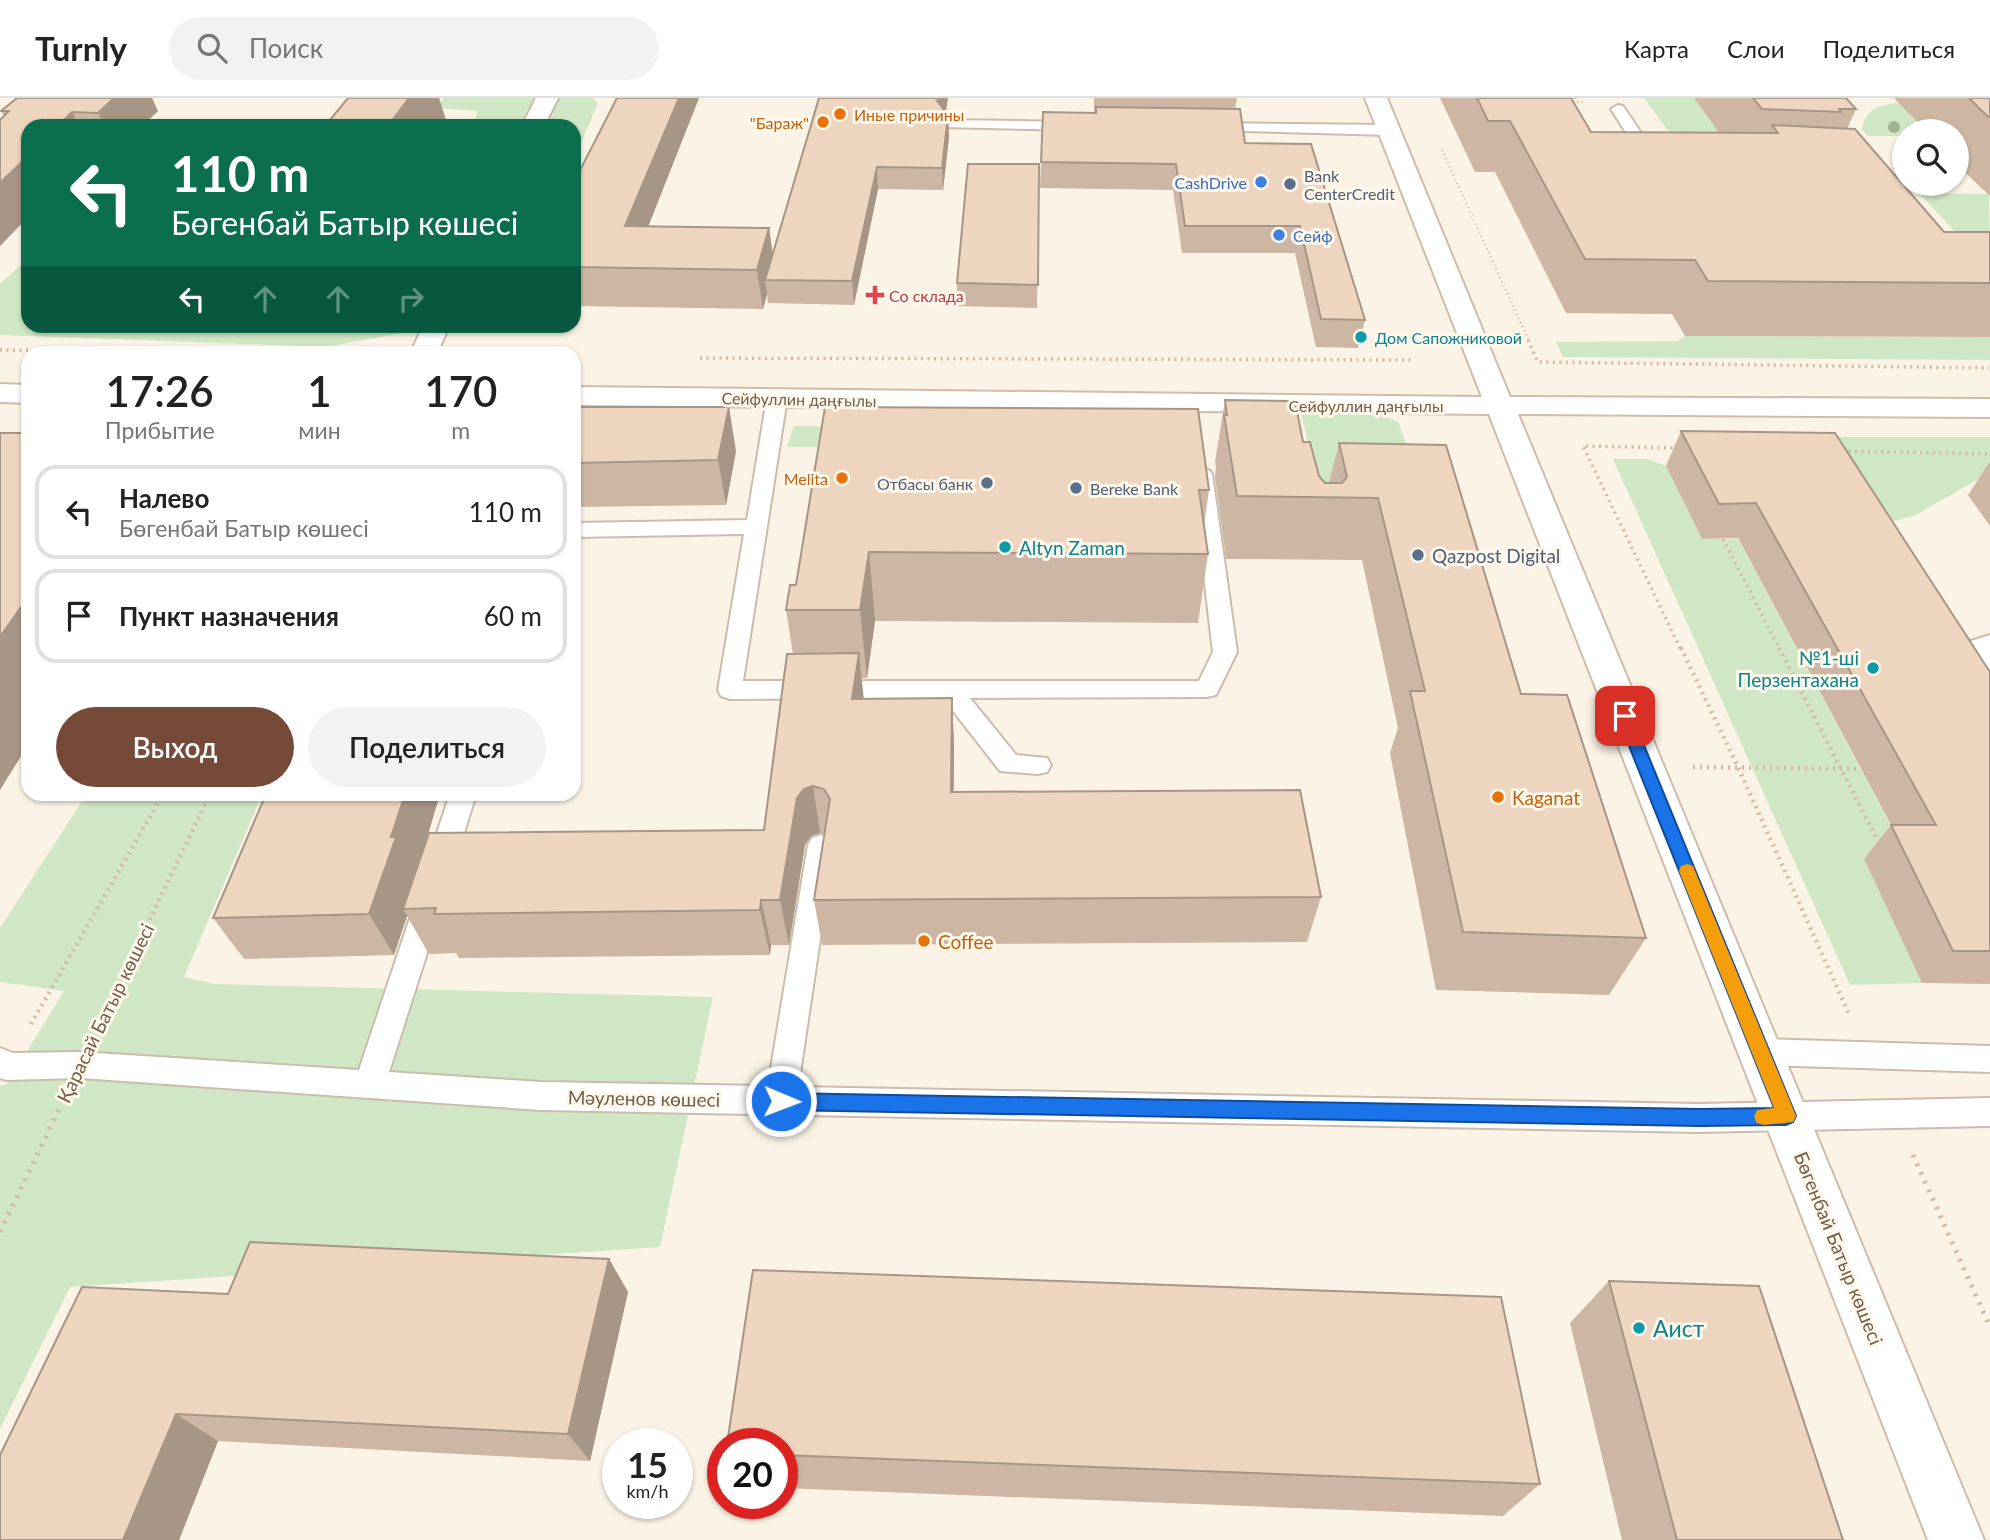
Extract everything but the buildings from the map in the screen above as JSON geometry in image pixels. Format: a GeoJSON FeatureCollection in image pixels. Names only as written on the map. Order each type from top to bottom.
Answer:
{"type":"FeatureCollection","features":[{"type":"Feature","properties":{"kind":"street","name":"Бөгенбай Батыр көшесі"},"geometry":{"type":"LineString","coordinates":[[1376,98],[1956,1540]]}},
{"type":"Feature","properties":{"kind":"street"},"geometry":{"type":"LineString","coordinates":[[0,393],[21,394]]}},
{"type":"Feature","properties":{"kind":"street","name":"Сейфуллин даңғылы"},"geometry":{"type":"LineString","coordinates":[[581,396],[777,398],[1290,416],[1501,406],[1990,408]]}},
{"type":"Feature","properties":{"kind":"lane"},"geometry":{"type":"LineString","coordinates":[[1618,108],[1656,168],[1667,168]]}},
{"type":"Feature","properties":{"kind":"lane"},"geometry":{"type":"LineString","coordinates":[[947,124],[1087,126]]}},
{"type":"Feature","properties":{"kind":"lane"},"geometry":{"type":"LineString","coordinates":[[1198,127],[1389,130]]}},
{"type":"Feature","properties":{"kind":"lane"},"geometry":{"type":"LineString","coordinates":[[777,398],[730,690],[1207,689],[1225,652],[1201,470]]}},
{"type":"Feature","properties":{"kind":"lane"},"geometry":{"type":"LineString","coordinates":[[581,530],[757,527]]}},
{"type":"Feature","properties":{"kind":"lane"},"geometry":{"type":"LineString","coordinates":[[1990,643],[1979,647],[1990,664]]}},
{"type":"Feature","properties":{"kind":"lane"},"geometry":{"type":"LineString","coordinates":[[949,690],[1009,764],[1038,765]]}},
{"type":"Feature","properties":{"kind":"lane"},"geometry":{"type":"LineString","coordinates":[[370,1084],[461,801]]}},
{"type":"Feature","properties":{"kind":"lane"},"geometry":{"type":"LineString","coordinates":[[781,1101],[821,845]]}},
{"type":"Feature","properties":{"kind":"lane"},"geometry":{"type":"LineString","coordinates":[[1760,1052],[1990,1059]]}},
{"type":"Feature","properties":{"kind":"lane","name":"Мәуленов көшесі"},"geometry":{"type":"LineString","coordinates":[[3,1064],[80,1065],[541,1096],[1700,1118],[1786,1116]]}},
{"type":"Feature","properties":{"kind":"lane"},"geometry":{"type":"LineString","coordinates":[[1786,1116],[1990,1112]]}},
{"type":"Feature","properties":{"kind":"path"},"geometry":{"type":"LineString","coordinates":[[1441,148],[1538,362],[1990,368]]}},
{"type":"Feature","properties":{"kind":"path"},"geometry":{"type":"LineString","coordinates":[[0,349],[21,349]]}},
{"type":"Feature","properties":{"kind":"path"},"geometry":{"type":"LineString","coordinates":[[700,358],[1413,360]]}},
{"type":"Feature","properties":{"kind":"path"},"geometry":{"type":"LineString","coordinates":[[1692,448],[1583,446],[1738,767],[1868,1055]]}},
{"type":"Feature","properties":{"kind":"path"},"geometry":{"type":"LineString","coordinates":[[1841,451],[1990,454]]}},
{"type":"Feature","properties":{"kind":"path"},"geometry":{"type":"LineString","coordinates":[[1723,539],[1881,847]]}},
{"type":"Feature","properties":{"kind":"path"},"geometry":{"type":"LineString","coordinates":[[1645,766],[1860,769]]}},
{"type":"Feature","properties":{"kind":"path"},"geometry":{"type":"LineString","coordinates":[[3,1064],[159,801]]}},
{"type":"Feature","properties":{"kind":"path","name":"Қарасай Батыр көшесі"},"geometry":{"type":"LineString","coordinates":[[0,1232],[207,801]]}},
{"type":"Feature","properties":{"kind":"path"},"geometry":{"type":"LineString","coordinates":[[1893,1112],[1990,1327]]}},
{"type":"Feature","properties":{"kind":"green space"},"geometry":{"type":"Polygon","coordinates":[[[443,98],[592,98],[598,103],[581,143],[581,119],[475,119],[478,111],[437,108],[443,98]]]}},
{"type":"Feature","properties":{"kind":"green space"},"geometry":{"type":"Polygon","coordinates":[[[1644,98],[1694,98],[1739,161],[1690,161],[1644,98]]]}},
{"type":"Feature","properties":{"kind":"green space"},"geometry":{"type":"Polygon","coordinates":[[[1899,103],[1914,119],[1892,119],[1892,136],[1868,136],[1862,130],[1866,117],[1874,109],[1899,103]]]}},
{"type":"Feature","properties":{"kind":"green space"},"geometry":{"type":"Polygon","coordinates":[[[1989,194],[1990,248],[1960,237],[1922,196],[1989,194]]]}},
{"type":"Feature","properties":{"kind":"green space"},"geometry":{"type":"Polygon","coordinates":[[[21,264],[21,333],[401,333],[331,346],[0,335],[0,284],[21,264]]]}},
{"type":"Feature","properties":{"kind":"green space"},"geometry":{"type":"Polygon","coordinates":[[[1685,336],[1990,337],[1990,360],[1563,357],[1556,342],[1678,341],[1685,336]]]}},
{"type":"Feature","properties":{"kind":"green space"},"geometry":{"type":"Polygon","coordinates":[[[1301,413],[1382,414],[1399,423],[1427,507],[1323,505],[1301,413]]]}},
{"type":"Feature","properties":{"kind":"green space"},"geometry":{"type":"Polygon","coordinates":[[[794,426],[964,426],[964,448],[787,447],[794,426]]]}},
{"type":"Feature","properties":{"kind":"green space"},"geometry":{"type":"Polygon","coordinates":[[[1828,437],[1990,437],[1990,476],[1984,476],[1914,516],[1890,522],[1828,437]]]}},
{"type":"Feature","properties":{"kind":"green space"},"geometry":{"type":"Polygon","coordinates":[[[1613,459],[1647,459],[1666,466],[1702,539],[1738,539],[1908,858],[1864,859],[1922,983],[1850,985],[1613,459]]]}},
{"type":"Feature","properties":{"kind":"green space"},"geometry":{"type":"Polygon","coordinates":[[[82,801],[259,801],[184,977],[214,984],[713,997],[660,1247],[70,1287],[0,1429],[0,1086],[7,1084],[64,991],[0,982],[0,928],[82,801]]]}},
{"type":"Feature","properties":{"kind":"slow traffic"},"geometry":{"type":"LineString","coordinates":[[1687,871],[1786,1116],[1764,1117]]}},
{"type":"Feature","properties":{"kind":"place","name":"Иные причины"},"geometry":{"type":"Point","coordinates":[840,114]}},
{"type":"Feature","properties":{"kind":"place","name":"\"Бараж\""},"geometry":{"type":"Point","coordinates":[823,122]}},
{"type":"Feature","properties":{"kind":"place","name":"CashDrive"},"geometry":{"type":"Point","coordinates":[1261,182]}},
{"type":"Feature","properties":{"kind":"place","name":"Bank CenterCredit"},"geometry":{"type":"Point","coordinates":[1290,184]}},
{"type":"Feature","properties":{"kind":"place","name":"Сейф"},"geometry":{"type":"Point","coordinates":[1279,235]}},
{"type":"Feature","properties":{"kind":"place","name":"Со склада"},"geometry":{"type":"Point","coordinates":[875,295]}},
{"type":"Feature","properties":{"kind":"place","name":"Дом Сапожниковой"},"geometry":{"type":"Point","coordinates":[1361,337]}},
{"type":"Feature","properties":{"kind":"place","name":"Melita"},"geometry":{"type":"Point","coordinates":[842,478]}},
{"type":"Feature","properties":{"kind":"place","name":"Отбасы банк"},"geometry":{"type":"Point","coordinates":[987,483]}},
{"type":"Feature","properties":{"kind":"place","name":"Bereke Bank"},"geometry":{"type":"Point","coordinates":[1076,488]}},
{"type":"Feature","properties":{"kind":"place","name":"Altyn Zaman"},"geometry":{"type":"Point","coordinates":[1005,547]}},
{"type":"Feature","properties":{"kind":"place","name":"Qazpost Digital"},"geometry":{"type":"Point","coordinates":[1418,555]}},
{"type":"Feature","properties":{"kind":"place","name":"№1-ші Перзентахана"},"geometry":{"type":"Point","coordinates":[1873,668]}},
{"type":"Feature","properties":{"kind":"place","name":"Kaganat"},"geometry":{"type":"Point","coordinates":[1498,797]}},
{"type":"Feature","properties":{"kind":"place","name":"Coffee"},"geometry":{"type":"Point","coordinates":[924,941]}},
{"type":"Feature","properties":{"kind":"place","name":"Аист"},"geometry":{"type":"Point","coordinates":[1639,1328]}},
{"type":"Feature","properties":{"kind":"route"},"geometry":{"type":"LineString","coordinates":[[781,1101],[1700,1118],[1786,1116],[1625,716]]}}]}
